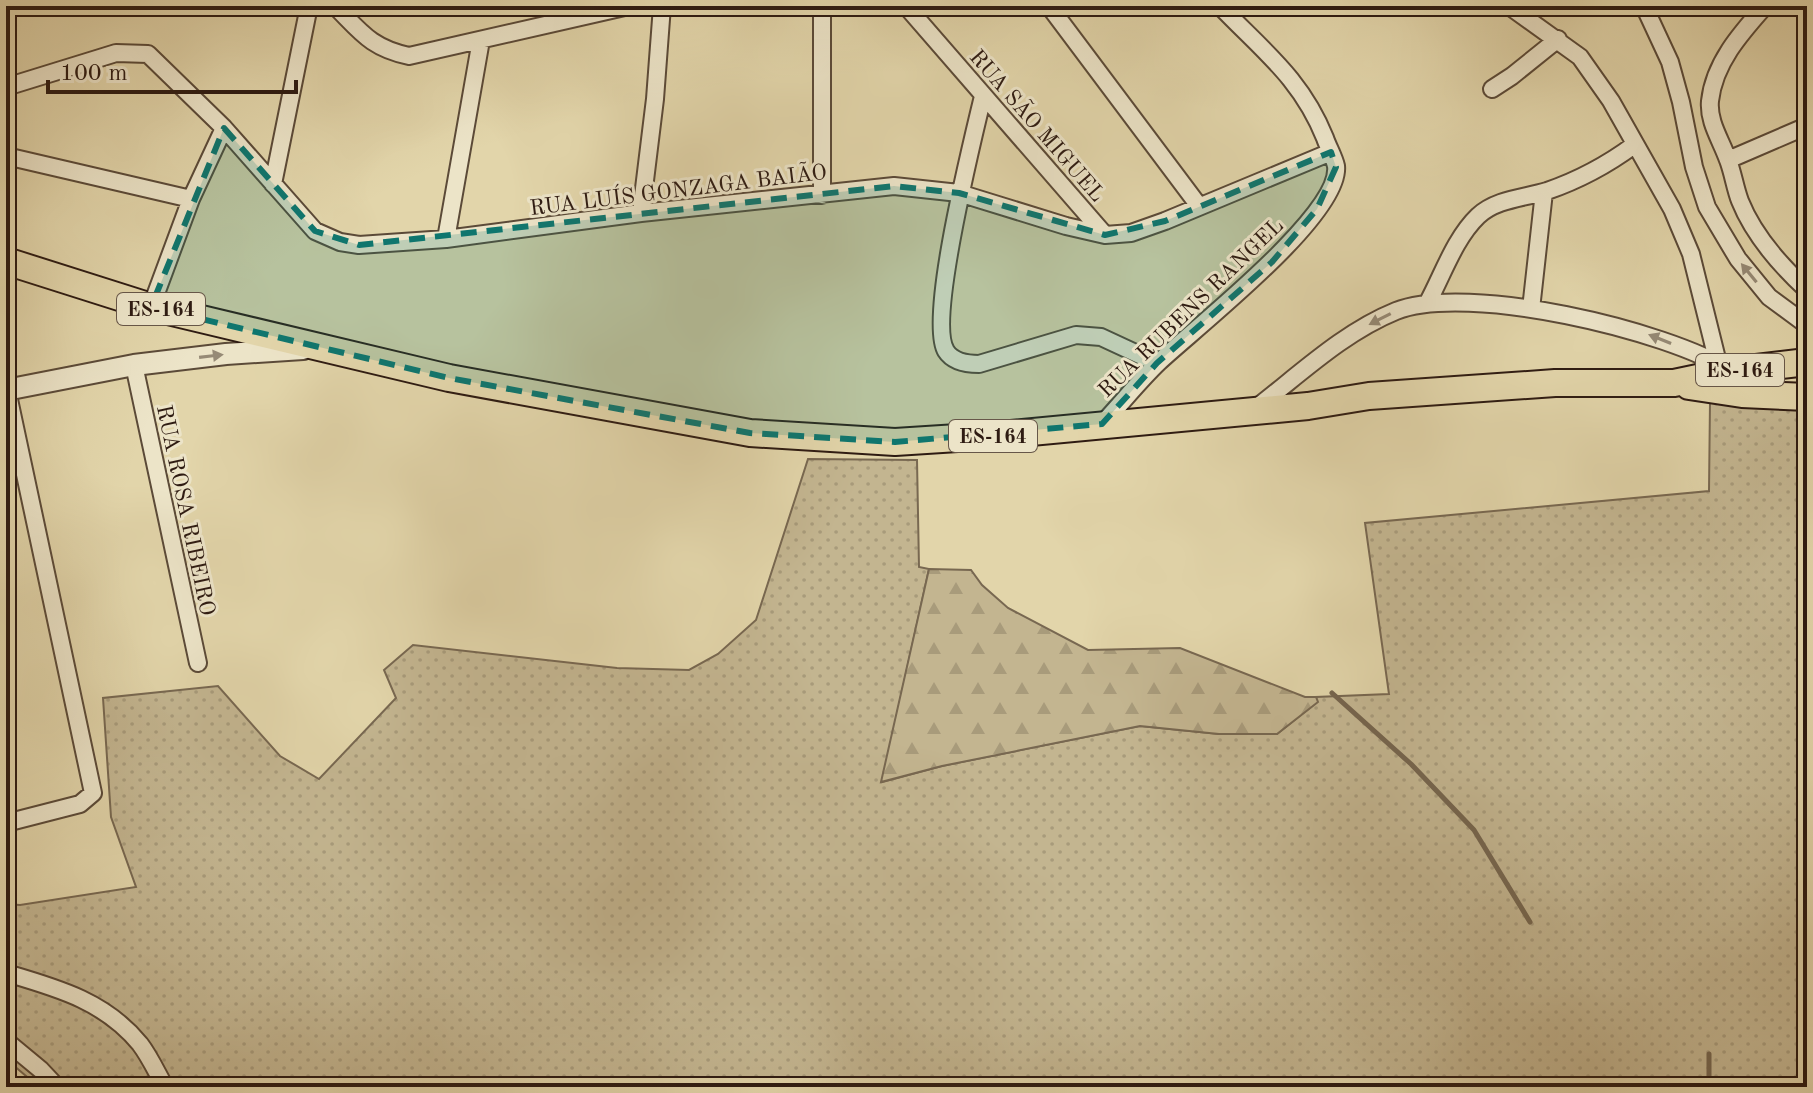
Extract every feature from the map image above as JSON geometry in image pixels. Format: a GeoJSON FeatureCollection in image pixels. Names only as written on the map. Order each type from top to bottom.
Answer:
{"type":"FeatureCollection","features":[{"type":"Feature","properties":{"kind":"highway","name":"ES-164"},"geometry":{"type":"LineString","coordinates":[[6,261],[151,307],[319,348],[449,378],[750,433],[895,442],[1308,406],[1369,396],[1539,384],[1674,383],[1742,394],[1800,397]]}},
{"type":"Feature","properties":{"kind":"highway","name":"ES-164"},"geometry":{"type":"LineString","coordinates":[[1674,383],[1725,367],[1804,362]]}},
{"type":"Feature","properties":{"kind":"highway"},"geometry":{"type":"LineString","coordinates":[[1800,397],[1789,384],[1791,374],[1804,362]]}},
{"type":"Feature","properties":{"kind":"street"},"geometry":{"type":"LineString","coordinates":[[273,184],[309,6]]}},
{"type":"Feature","properties":{"kind":"street"},"geometry":{"type":"LineString","coordinates":[[335,6],[371,43],[409,56],[629,6]]}},
{"type":"Feature","properties":{"kind":"street"},"geometry":{"type":"LineString","coordinates":[[641,213],[655,99],[662,6]]}},
{"type":"Feature","properties":{"kind":"street"},"geometry":{"type":"LineString","coordinates":[[822,6],[822,195]]}},
{"type":"Feature","properties":{"kind":"street","name":"RUA SÃO MIGUEL"},"geometry":{"type":"LineString","coordinates":[[906,6],[1105,235]]}},
{"type":"Feature","properties":{"kind":"street"},"geometry":{"type":"LineString","coordinates":[[1049,6],[1199,206]]}},
{"type":"Feature","properties":{"kind":"street"},"geometry":{"type":"LineString","coordinates":[[1105,235],[1131,233],[1331,152],[1318,121],[1292,77],[1220,6]]}},
{"type":"Feature","properties":{"kind":"street"},"geometry":{"type":"LineString","coordinates":[[1509,6],[1580,57],[1611,101],[1672,209],[1691,254],[1725,367]]}},
{"type":"Feature","properties":{"kind":"street"},"geometry":{"type":"LineString","coordinates":[[1644,6],[1670,62],[1694,167],[1707,207],[1738,259],[1769,297],[1807,325]]}},
{"type":"Feature","properties":{"kind":"street"},"geometry":{"type":"LineString","coordinates":[[1765,6],[1732,43],[1713,85],[1711,122],[1728,160],[1741,203],[1758,234],[1784,269],[1807,290]]}},
{"type":"Feature","properties":{"kind":"street"},"geometry":{"type":"LineString","coordinates":[[1492,89],[1558,39]]}},
{"type":"Feature","properties":{"kind":"street"},"geometry":{"type":"LineString","coordinates":[[446,239],[481,40]]}},
{"type":"Feature","properties":{"kind":"street","name":"RUA LUÍS GONZAGA BAIÃO"},"geometry":{"type":"LineString","coordinates":[[6,87],[116,53],[148,54],[224,128],[315,231],[340,242],[359,245],[446,239],[641,213],[894,186],[959,193],[1105,235]]}},
{"type":"Feature","properties":{"kind":"street"},"geometry":{"type":"LineString","coordinates":[[983,96],[959,193],[943,299],[942,338],[946,352],[954,360],[979,364],[1076,335],[1101,337],[1157,363]]}},
{"type":"Feature","properties":{"kind":"street"},"geometry":{"type":"LineString","coordinates":[[1728,160],[1807,126]]}},
{"type":"Feature","properties":{"kind":"street"},"geometry":{"type":"LineString","coordinates":[[151,307],[191,199],[224,128]]}},
{"type":"Feature","properties":{"kind":"street"},"geometry":{"type":"LineString","coordinates":[[1428,302],[1464,231],[1480,214],[1498,204],[1577,180],[1615,160],[1634,145]]}},
{"type":"Feature","properties":{"kind":"street","name":"RUA RUBENS RANGEL"},"geometry":{"type":"LineString","coordinates":[[1102,424],[1157,363],[1272,262],[1317,209],[1334,180],[1336,167],[1331,152]]}},
{"type":"Feature","properties":{"kind":"street"},"geometry":{"type":"LineString","coordinates":[[6,156],[191,199]]}},
{"type":"Feature","properties":{"kind":"street"},"geometry":{"type":"LineString","coordinates":[[1531,309],[1544,192]]}},
{"type":"Feature","properties":{"kind":"street"},"geometry":{"type":"LineString","coordinates":[[1253,411],[1356,331],[1396,311],[1428,302],[1531,309],[1650,335],[1725,367]]}},
{"type":"Feature","properties":{"kind":"street"},"geometry":{"type":"LineString","coordinates":[[6,823],[80,804],[93,793],[6,390],[134,365],[226,354],[319,348]]}},
{"type":"Feature","properties":{"kind":"street","name":"RUA ROSA RIBEIRO"},"geometry":{"type":"LineString","coordinates":[[134,365],[198,663]]}},
{"type":"Feature","properties":{"kind":"street"},"geometry":{"type":"LineString","coordinates":[[6,973],[71,992],[103,1009],[140,1044],[165,1087]]}},
{"type":"Feature","properties":{"kind":"street"},"geometry":{"type":"LineString","coordinates":[[6,1041],[57,1087]]}},
{"type":"Feature","properties":{"kind":"highlighted area"},"geometry":{"type":"Polygon","coordinates":[[[224,128],[315,231],[359,245],[894,186],[959,193],[1105,235],[1165,221],[1331,152],[1336,167],[1317,209],[1272,262],[1157,363],[1102,424],[895,442],[750,433],[449,378],[151,307],[224,128]]]}},
{"type":"Feature","properties":{"kind":"green space"},"geometry":{"type":"Polygon","coordinates":[[[1710,402],[1807,408],[1807,1087],[39,1087],[6,1059],[6,904],[20,905],[136,887],[111,817],[103,698],[218,686],[280,756],[319,779],[396,698],[384,670],[413,645],[617,668],[689,670],[718,654],[756,620],[808,459],[917,460],[919,567],[929,569],[882,782],[942,766],[1140,726],[1219,734],[1277,734],[1317,702],[1316,697],[1389,694],[1365,523],[1709,491],[1710,402]]]}},
{"type":"Feature","properties":{"kind":"green space"},"geometry":{"type":"Polygon","coordinates":[[[929,569],[971,570],[982,585],[1008,608],[1088,650],[1180,648],[1305,697],[1316,697],[1318,702],[1277,734],[1219,734],[1140,726],[942,766],[881,782],[929,569]]]}},
{"type":"Feature","properties":{"kind":"waterway"},"geometry":{"type":"LineString","coordinates":[[1332,693],[1411,764],[1474,830],[1530,922]]}},
{"type":"Feature","properties":{"kind":"waterway"},"geometry":{"type":"LineString","coordinates":[[1709,1054],[1709,1087]]}}]}
